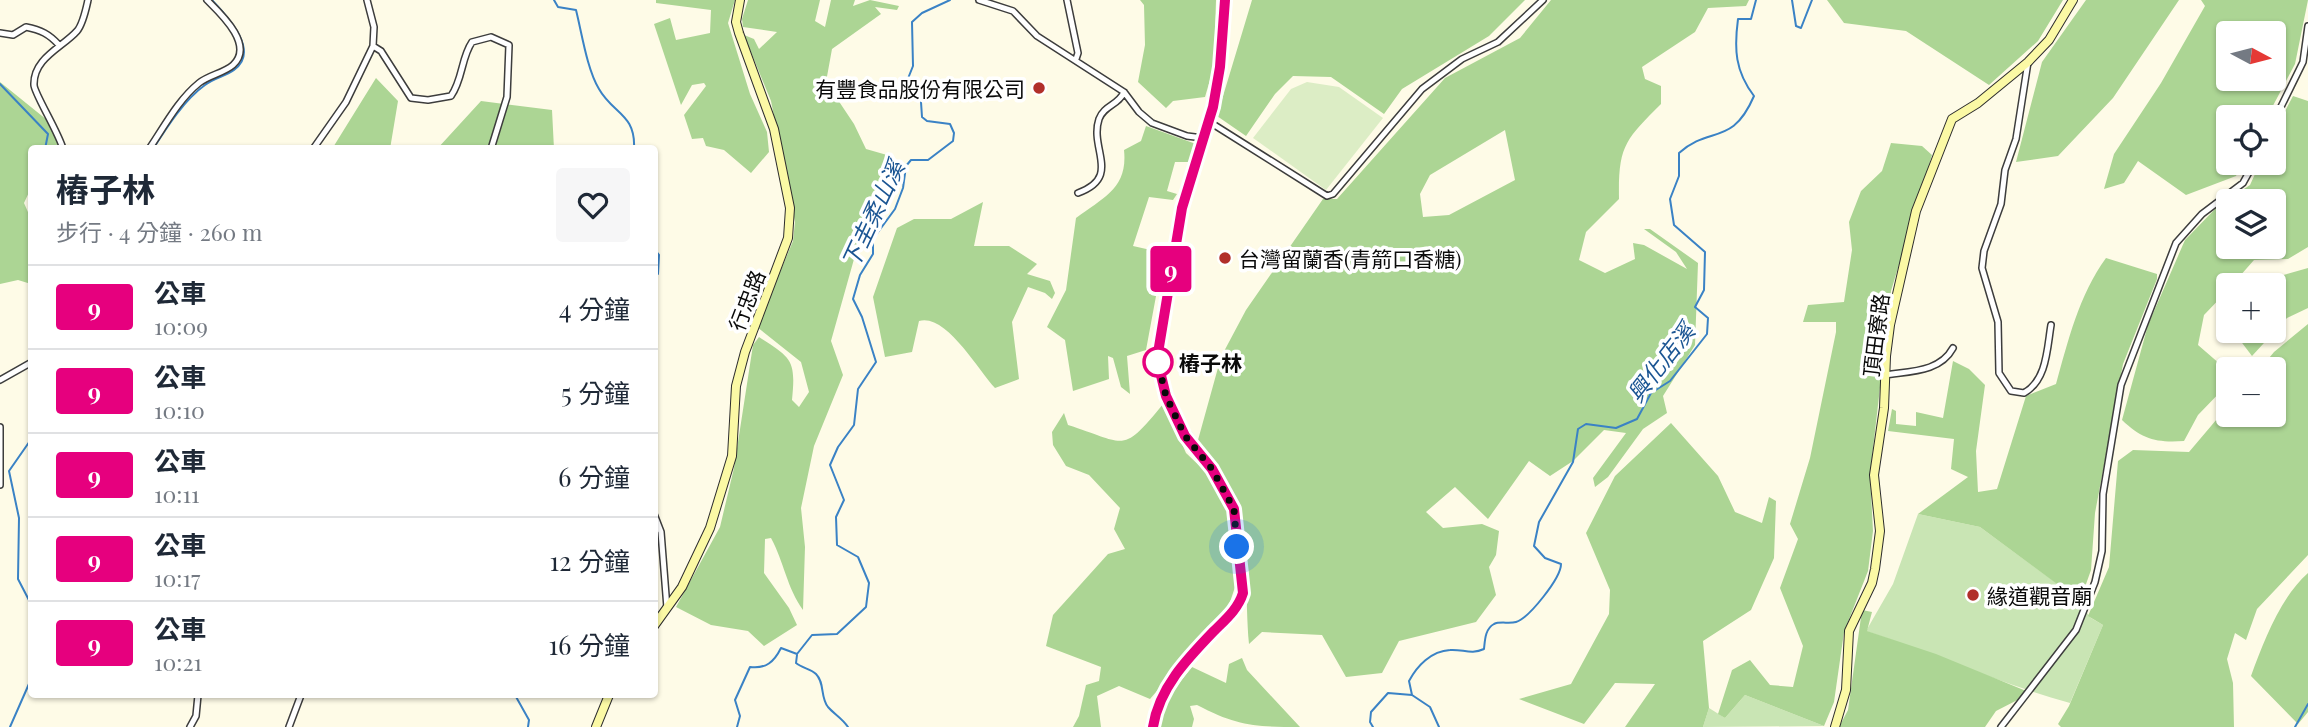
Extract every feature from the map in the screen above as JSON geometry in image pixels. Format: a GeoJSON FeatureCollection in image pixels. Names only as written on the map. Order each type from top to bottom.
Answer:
{"type":"FeatureCollection","features":[{"type":"Feature","properties":{"kind":"street"},"geometry":{"type":"LineString","coordinates":[[62,145],[51,116],[34,88],[39,68],[59,45],[78,29],[88,0]]}},
{"type":"Feature","properties":{"kind":"street"},"geometry":{"type":"LineString","coordinates":[[152,145],[176,109],[200,83],[233,64],[238,57],[239,44],[230,24],[207,0]]}},
{"type":"Feature","properties":{"kind":"street"},"geometry":{"type":"LineString","coordinates":[[316,145],[346,102],[373,46],[374,27],[367,0]]}},
{"type":"Feature","properties":{"kind":"street","name":"行忠路"},"geometry":{"type":"LineString","coordinates":[[658,620],[682,587],[704,540],[722,490],[732,456],[736,386],[756,319],[788,238],[790,208],[774,129],[738,33],[736,22],[740,0]]}},
{"type":"Feature","properties":{"kind":"street"},"geometry":{"type":"LineString","coordinates":[[979,0],[1013,11],[1037,36],[1124,92],[1139,112],[1152,123],[1187,136],[1203,138]]}},
{"type":"Feature","properties":{"kind":"street"},"geometry":{"type":"LineString","coordinates":[[1067,0],[1078,53],[1076,59]]}},
{"type":"Feature","properties":{"kind":"street"},"geometry":{"type":"LineString","coordinates":[[1153,727],[1162,694],[1195,650],[1239,605],[1243,593],[1234,509],[1212,469],[1185,436],[1166,396],[1157,359],[1182,208],[1208,121],[1220,67],[1225,0]]}},
{"type":"Feature","properties":{"kind":"street"},"geometry":{"type":"LineString","coordinates":[[1208,121],[1327,196],[1333,194],[1422,89],[1462,59],[1498,42],[1543,0]]}},
{"type":"Feature","properties":{"kind":"street","name":"頂田寮路"},"geometry":{"type":"LineString","coordinates":[[1835,727],[1846,690],[1849,631],[1872,583],[1878,551],[1880,531],[1874,475],[1884,408],[1889,325],[1916,211],[1945,131],[1952,119],[1978,103],[2028,62],[2049,40],[2073,0]]}},
{"type":"Feature","properties":{"kind":"street"},"geometry":{"type":"LineString","coordinates":[[2282,105],[2303,62],[2308,26]]}},
{"type":"Feature","properties":{"kind":"street"},"geometry":{"type":"LineString","coordinates":[[0,33],[13,35],[26,27],[46,33],[59,45]]}},
{"type":"Feature","properties":{"kind":"street"},"geometry":{"type":"LineString","coordinates":[[373,46],[380,51],[411,98],[428,100],[451,96],[463,66],[464,54],[472,42],[491,37],[509,45],[507,97],[492,145]]}},
{"type":"Feature","properties":{"kind":"street"},"geometry":{"type":"LineString","coordinates":[[2028,62],[2016,139],[2005,170],[2001,204],[1984,251],[1983,268],[1998,321],[1999,373],[2011,391],[2024,393],[2039,378],[2045,366],[2051,325]]}},
{"type":"Feature","properties":{"kind":"street"},"geometry":{"type":"LineString","coordinates":[[1078,193],[1094,186],[1103,170],[1097,127],[1099,117],[1124,92]]}},
{"type":"Feature","properties":{"kind":"street"},"geometry":{"type":"LineString","coordinates":[[2001,727],[2076,629],[2095,582],[2102,551],[2103,494],[2122,385],[2176,243],[2202,214],[2244,183],[2248,175]]}},
{"type":"Feature","properties":{"kind":"street"},"geometry":{"type":"LineString","coordinates":[[1885,375],[1945,362],[1953,348]]}},
{"type":"Feature","properties":{"kind":"street"},"geometry":{"type":"LineString","coordinates":[[0,380],[28,364]]}},
{"type":"Feature","properties":{"kind":"street"},"geometry":{"type":"LineString","coordinates":[[0,428],[0,485]]}},
{"type":"Feature","properties":{"kind":"street"},"geometry":{"type":"LineString","coordinates":[[658,526],[667,608]]}},
{"type":"Feature","properties":{"kind":"street"},"geometry":{"type":"LineString","coordinates":[[190,727],[196,716],[198,698]]}},
{"type":"Feature","properties":{"kind":"street"},"geometry":{"type":"LineString","coordinates":[[289,727],[300,698]]}},
{"type":"Feature","properties":{"kind":"street"},"geometry":{"type":"LineString","coordinates":[[596,727],[608,698]]}},
{"type":"Feature","properties":{"kind":"green space"},"geometry":{"type":"Polygon","coordinates":[[[656,0],[735,0],[728,23],[750,94],[767,132],[769,152],[751,173],[724,150],[706,146],[703,138],[692,139],[684,115],[706,86],[704,83],[692,85],[681,105],[654,24],[670,18],[676,40],[710,33],[711,10],[656,3],[656,0]]]}},
{"type":"Feature","properties":{"kind":"green space"},"geometry":{"type":"Polygon","coordinates":[[[748,0],[820,0],[815,21],[825,27],[831,0],[855,0],[853,6],[870,0],[899,6],[897,10],[875,7],[881,14],[832,49],[826,82],[854,124],[866,149],[894,157],[872,195],[831,341],[843,375],[814,446],[801,508],[805,547],[803,610],[793,593],[771,538],[765,539],[764,573],[789,608],[797,625],[764,646],[748,631],[711,625],[676,607],[720,527],[734,468],[753,345],[759,337],[779,350],[789,361],[793,376],[792,400],[799,407],[809,392],[801,362],[757,327],[793,241],[795,222],[771,101],[744,35],[754,39],[759,49],[777,32],[743,27],[742,19],[748,0]]]}},
{"type":"Feature","properties":{"kind":"green space"},"geometry":{"type":"Polygon","coordinates":[[[1140,0],[1216,0],[1214,66],[1205,97],[1173,101],[1166,108],[1138,82],[1145,45],[1144,5],[1140,0]]]}},
{"type":"Feature","properties":{"kind":"green space"},"geometry":{"type":"Polygon","coordinates":[[[1252,0],[1525,0],[1489,36],[1402,89],[1384,114],[1331,77],[1293,76],[1275,94],[1246,136],[1217,116],[1252,0]]]}},
{"type":"Feature","properties":{"kind":"green space"},"geometry":{"type":"Polygon","coordinates":[[[1551,0],[1749,0],[1746,6],[1708,8],[1695,32],[1642,67],[1645,79],[1661,86],[1661,104],[1626,145],[1620,167],[1619,199],[1586,232],[1579,260],[1605,273],[1635,259],[1633,243],[1644,245],[1687,269],[1676,252],[1644,229],[1650,229],[1698,263],[1695,345],[1663,396],[1667,413],[1643,429],[1608,477],[1595,487],[1593,478],[1626,433],[1604,430],[1573,461],[1550,476],[1529,461],[1488,519],[1455,487],[1426,512],[1443,528],[1482,524],[1499,531],[1496,555],[1489,567],[1496,595],[1476,622],[1399,641],[1382,673],[1346,677],[1322,635],[1262,632],[1249,644],[1245,559],[1237,510],[1222,478],[1185,429],[1187,426],[1198,440],[1221,357],[1246,310],[1323,199],[1337,199],[1445,78],[1520,38],[1551,0]],[[1505,130],[1430,175],[1420,194],[1423,217],[1449,215],[1515,180],[1505,130]]]}},
{"type":"Feature","properties":{"kind":"green space"},"geometry":{"type":"Polygon","coordinates":[[[1827,0],[2063,0],[2038,41],[1989,85],[1906,31],[1844,23],[1827,0]]]}},
{"type":"Feature","properties":{"kind":"green space"},"geometry":{"type":"Polygon","coordinates":[[[2086,0],[2179,0],[2113,98],[2058,156],[2016,162],[2042,62],[2086,0]]]}},
{"type":"Feature","properties":{"kind":"green space"},"geometry":{"type":"Polygon","coordinates":[[[2201,0],[2308,0],[2295,64],[2286,81],[2286,21],[2216,21],[2216,91],[2281,91],[2273,105],[2216,105],[2216,175],[2236,176],[2186,195],[2138,161],[2124,183],[2104,189],[2114,154],[2161,83],[2205,6],[2201,0]]]}},
{"type":"Feature","properties":{"kind":"green space"},"geometry":{"type":"Polygon","coordinates":[[[376,78],[398,101],[391,145],[334,145],[376,78]]]}},
{"type":"Feature","properties":{"kind":"green space"},"geometry":{"type":"Polygon","coordinates":[[[0,82],[52,124],[59,145],[28,145],[28,194],[24,203],[28,212],[28,283],[18,280],[0,284],[0,82]]]}},
{"type":"Feature","properties":{"kind":"green space"},"geometry":{"type":"Polygon","coordinates":[[[1307,82],[1339,87],[1383,118],[1326,190],[1253,138],[1291,89],[1307,82]]]}},
{"type":"Feature","properties":{"kind":"green space"},"geometry":{"type":"Polygon","coordinates":[[[2293,96],[2308,101],[2308,247],[2288,259],[2254,260],[2243,273],[2216,273],[2216,302],[2204,315],[2198,345],[2216,361],[2216,396],[2198,415],[2184,441],[2165,441],[2143,436],[2122,420],[2148,325],[2185,240],[2216,208],[2216,259],[2286,259],[2286,189],[2244,189],[2250,185],[2255,175],[2286,175],[2286,109],[2293,96]]]}},
{"type":"Feature","properties":{"kind":"green space"},"geometry":{"type":"Polygon","coordinates":[[[481,101],[552,110],[554,145],[441,145],[481,101]]]}},
{"type":"Feature","properties":{"kind":"green space"},"geometry":{"type":"Polygon","coordinates":[[[1146,126],[1196,144],[1190,162],[1175,162],[1167,191],[1177,194],[1173,200],[1149,197],[1133,246],[1164,253],[1146,350],[1127,356],[1130,394],[1121,387],[1113,358],[1108,356],[1109,379],[1073,391],[1065,340],[1047,327],[1066,290],[1076,218],[1105,197],[1118,183],[1124,163],[1124,150],[1141,141],[1146,126]]]}},
{"type":"Feature","properties":{"kind":"green space"},"geometry":{"type":"Polygon","coordinates":[[[1891,143],[1922,146],[1932,155],[1891,291],[1870,475],[1873,531],[1868,571],[1844,632],[1834,702],[1824,726],[1745,695],[1725,718],[1718,714],[1732,670],[1750,660],[1770,685],[1793,687],[1803,646],[1780,588],[1798,539],[1790,524],[1810,458],[1836,332],[1836,322],[1803,322],[1808,305],[1844,302],[1852,250],[1849,222],[1861,191],[1882,171],[1891,143]]]}},
{"type":"Feature","properties":{"kind":"green space"},"geometry":{"type":"Polygon","coordinates":[[[983,202],[974,246],[1009,246],[1037,264],[1027,274],[1050,281],[1055,293],[1052,299],[1045,293],[1028,287],[1012,322],[1019,379],[995,388],[961,345],[940,326],[929,321],[919,321],[912,352],[885,357],[873,297],[897,228],[914,219],[951,219],[983,202]]]}},
{"type":"Feature","properties":{"kind":"green space"},"geometry":{"type":"Polygon","coordinates":[[[2106,258],[2157,274],[2157,279],[2123,364],[2095,513],[2091,570],[2080,601],[1980,527],[1918,514],[1968,477],[1951,469],[1954,439],[1888,431],[1892,409],[1896,411],[1896,424],[1916,426],[1916,412],[1943,418],[1953,361],[1969,369],[1985,385],[1976,451],[1978,492],[1997,489],[2026,396],[2056,384],[2081,303],[2106,258]]]}},
{"type":"Feature","properties":{"kind":"green space"},"geometry":{"type":"Polygon","coordinates":[[[2308,268],[2308,308],[2286,319],[2286,274],[2308,268]]]}},
{"type":"Feature","properties":{"kind":"green space"},"geometry":{"type":"Polygon","coordinates":[[[2308,324],[2308,555],[2257,609],[2246,640],[2235,633],[2227,659],[2233,683],[2234,727],[2061,727],[2058,724],[2069,706],[2103,625],[2088,616],[2109,567],[2118,461],[2133,450],[2189,452],[2216,420],[2216,427],[2286,427],[2286,357],[2270,357],[2308,324]]]}},
{"type":"Feature","properties":{"kind":"green space"},"geometry":{"type":"Polygon","coordinates":[[[2242,343],[2264,343],[2252,356],[2242,343]]]}},
{"type":"Feature","properties":{"kind":"green space"},"geometry":{"type":"Polygon","coordinates":[[[1164,403],[1186,453],[1208,474],[1228,512],[1235,587],[1228,608],[1150,699],[1119,686],[1097,696],[1101,727],[1073,727],[1079,716],[1086,685],[1099,681],[1101,667],[1046,646],[1053,615],[1108,554],[1125,549],[1114,529],[1120,508],[1089,475],[1066,466],[1053,445],[1052,432],[1064,413],[1068,425],[1122,441],[1139,431],[1164,403]]]}},
{"type":"Feature","properties":{"kind":"green space"},"geometry":{"type":"Polygon","coordinates":[[[1671,423],[1718,476],[1735,512],[1762,523],[1769,497],[1776,501],[1774,558],[1751,610],[1703,641],[1709,708],[1703,727],[1625,727],[1655,684],[1615,683],[1584,724],[1519,699],[1571,684],[1609,614],[1610,590],[1586,533],[1615,476],[1671,423]]]}},
{"type":"Feature","properties":{"kind":"green space"},"geometry":{"type":"Polygon","coordinates":[[[1918,514],[1980,527],[2074,596],[2091,618],[2103,625],[2070,703],[1866,631],[1893,584],[1918,514]]]}},
{"type":"Feature","properties":{"kind":"green space"},"geometry":{"type":"Polygon","coordinates":[[[2308,573],[2308,712],[2298,724],[2251,676],[2281,607],[2308,573]]]}},
{"type":"Feature","properties":{"kind":"green space"},"geometry":{"type":"Polygon","coordinates":[[[1862,610],[1872,612],[1867,631],[1936,654],[2031,693],[1996,711],[1985,727],[1839,727],[1848,710],[1862,610]]]}},
{"type":"Feature","properties":{"kind":"green space"},"geometry":{"type":"Polygon","coordinates":[[[1242,658],[1247,670],[1300,727],[1247,724],[1197,705],[1190,706],[1194,719],[1192,727],[1159,727],[1161,706],[1192,667],[1226,683],[1229,664],[1242,658]]]}},
{"type":"Feature","properties":{"kind":"green space"},"geometry":{"type":"Polygon","coordinates":[[[1745,695],[1824,726],[1703,727],[1709,708],[1725,718],[1745,695]]]}},
{"type":"Feature","properties":{"kind":"waterway"},"geometry":{"type":"LineString","coordinates":[[156,145],[190,98],[205,85],[234,70],[241,62],[243,43],[232,24],[212,0]]}},
{"type":"Feature","properties":{"kind":"waterway"},"geometry":{"type":"LineString","coordinates":[[554,0],[558,7],[576,10],[595,81],[605,97],[627,121],[634,137],[634,145]]}},
{"type":"Feature","properties":{"kind":"waterway","name":"下圭柔山溪"},"geometry":{"type":"LineString","coordinates":[[737,727],[740,716],[735,700],[750,667],[769,664],[781,648],[797,654],[812,635],[837,634],[866,607],[869,583],[858,557],[837,545],[836,517],[844,500],[830,465],[838,447],[854,425],[858,389],[876,362],[862,317],[853,299],[860,275],[873,254],[873,239],[895,209],[903,188],[906,166],[911,160],[928,160],[953,141],[954,133],[950,124],[927,121],[922,117],[921,102],[907,81],[913,66],[912,22],[922,13],[950,0]]}},
{"type":"Feature","properties":{"kind":"waterway","name":"興化店溪"},"geometry":{"type":"LineString","coordinates":[[1439,727],[1430,707],[1412,695],[1409,681],[1420,665],[1437,653],[1484,649],[1486,635],[1491,626],[1522,619],[1550,587],[1561,564],[1545,558],[1534,546],[1539,522],[1573,462],[1578,429],[1586,424],[1616,428],[1637,419],[1651,393],[1670,381],[1707,334],[1708,318],[1695,307],[1704,290],[1705,252],[1674,225],[1670,199],[1679,176],[1679,153],[1701,139],[1729,129],[1746,112],[1754,96],[1740,69],[1736,40],[1738,19],[1751,19],[1756,0]]}},
{"type":"Feature","properties":{"kind":"waterway","name":"興化店溪"},"geometry":{"type":"LineString","coordinates":[[1792,0],[1796,26],[1801,28],[1812,0]]}},
{"type":"Feature","properties":{"kind":"waterway"},"geometry":{"type":"LineString","coordinates":[[0,84],[48,134],[46,145]]}},
{"type":"Feature","properties":{"kind":"waterway"},"geometry":{"type":"LineString","coordinates":[[658,254],[658,274]]}},
{"type":"Feature","properties":{"kind":"waterway"},"geometry":{"type":"LineString","coordinates":[[28,444],[9,471],[19,518],[18,579],[28,598]]}},
{"type":"Feature","properties":{"kind":"waterway"},"geometry":{"type":"LineString","coordinates":[[797,655],[796,663],[816,674],[830,710],[848,727]]}},
{"type":"Feature","properties":{"kind":"waterway"},"geometry":{"type":"LineString","coordinates":[[10,727],[28,686]]}},
{"type":"Feature","properties":{"kind":"waterway"},"geometry":{"type":"LineString","coordinates":[[1373,727],[1370,722],[1371,712],[1388,693],[1412,695]]}},
{"type":"Feature","properties":{"kind":"waterway"},"geometry":{"type":"LineString","coordinates":[[517,698],[529,720],[528,727]]}},
{"type":"Feature","properties":{"kind":"waterway"},"geometry":{"type":"LineString","coordinates":[[2295,727],[2308,704]]}},
{"type":"Feature","properties":{"kind":"bus line","name":"9"},"geometry":{"type":"LineString","coordinates":[[1153,727],[1156,708],[1162,694],[1195,650],[1239,605],[1243,593],[1234,509],[1212,469],[1185,436],[1166,396],[1157,359],[1160,326],[1182,208],[1213,107],[1220,67],[1225,0]]}},
{"type":"Feature","properties":{"kind":"place","name":"有豐食品股份有限公司"},"geometry":{"type":"Point","coordinates":[1039,88]}},
{"type":"Feature","properties":{"kind":"place","name":"台灣留蘭香(青箭口香糖)"},"geometry":{"type":"Point","coordinates":[1225,258]}},
{"type":"Feature","properties":{"kind":"place","name":"樁子林"},"geometry":{"type":"Point","coordinates":[1158,362]}},
{"type":"Feature","properties":{"kind":"place","name":"緣道觀音廟"},"geometry":{"type":"Point","coordinates":[1973,595]}},
{"type":"Feature","properties":{"kind":"route"},"geometry":{"type":"LineString","coordinates":[[1158,362],[1157,359],[1166,396],[1185,436],[1212,469],[1234,509],[1237,547]]}}]}
